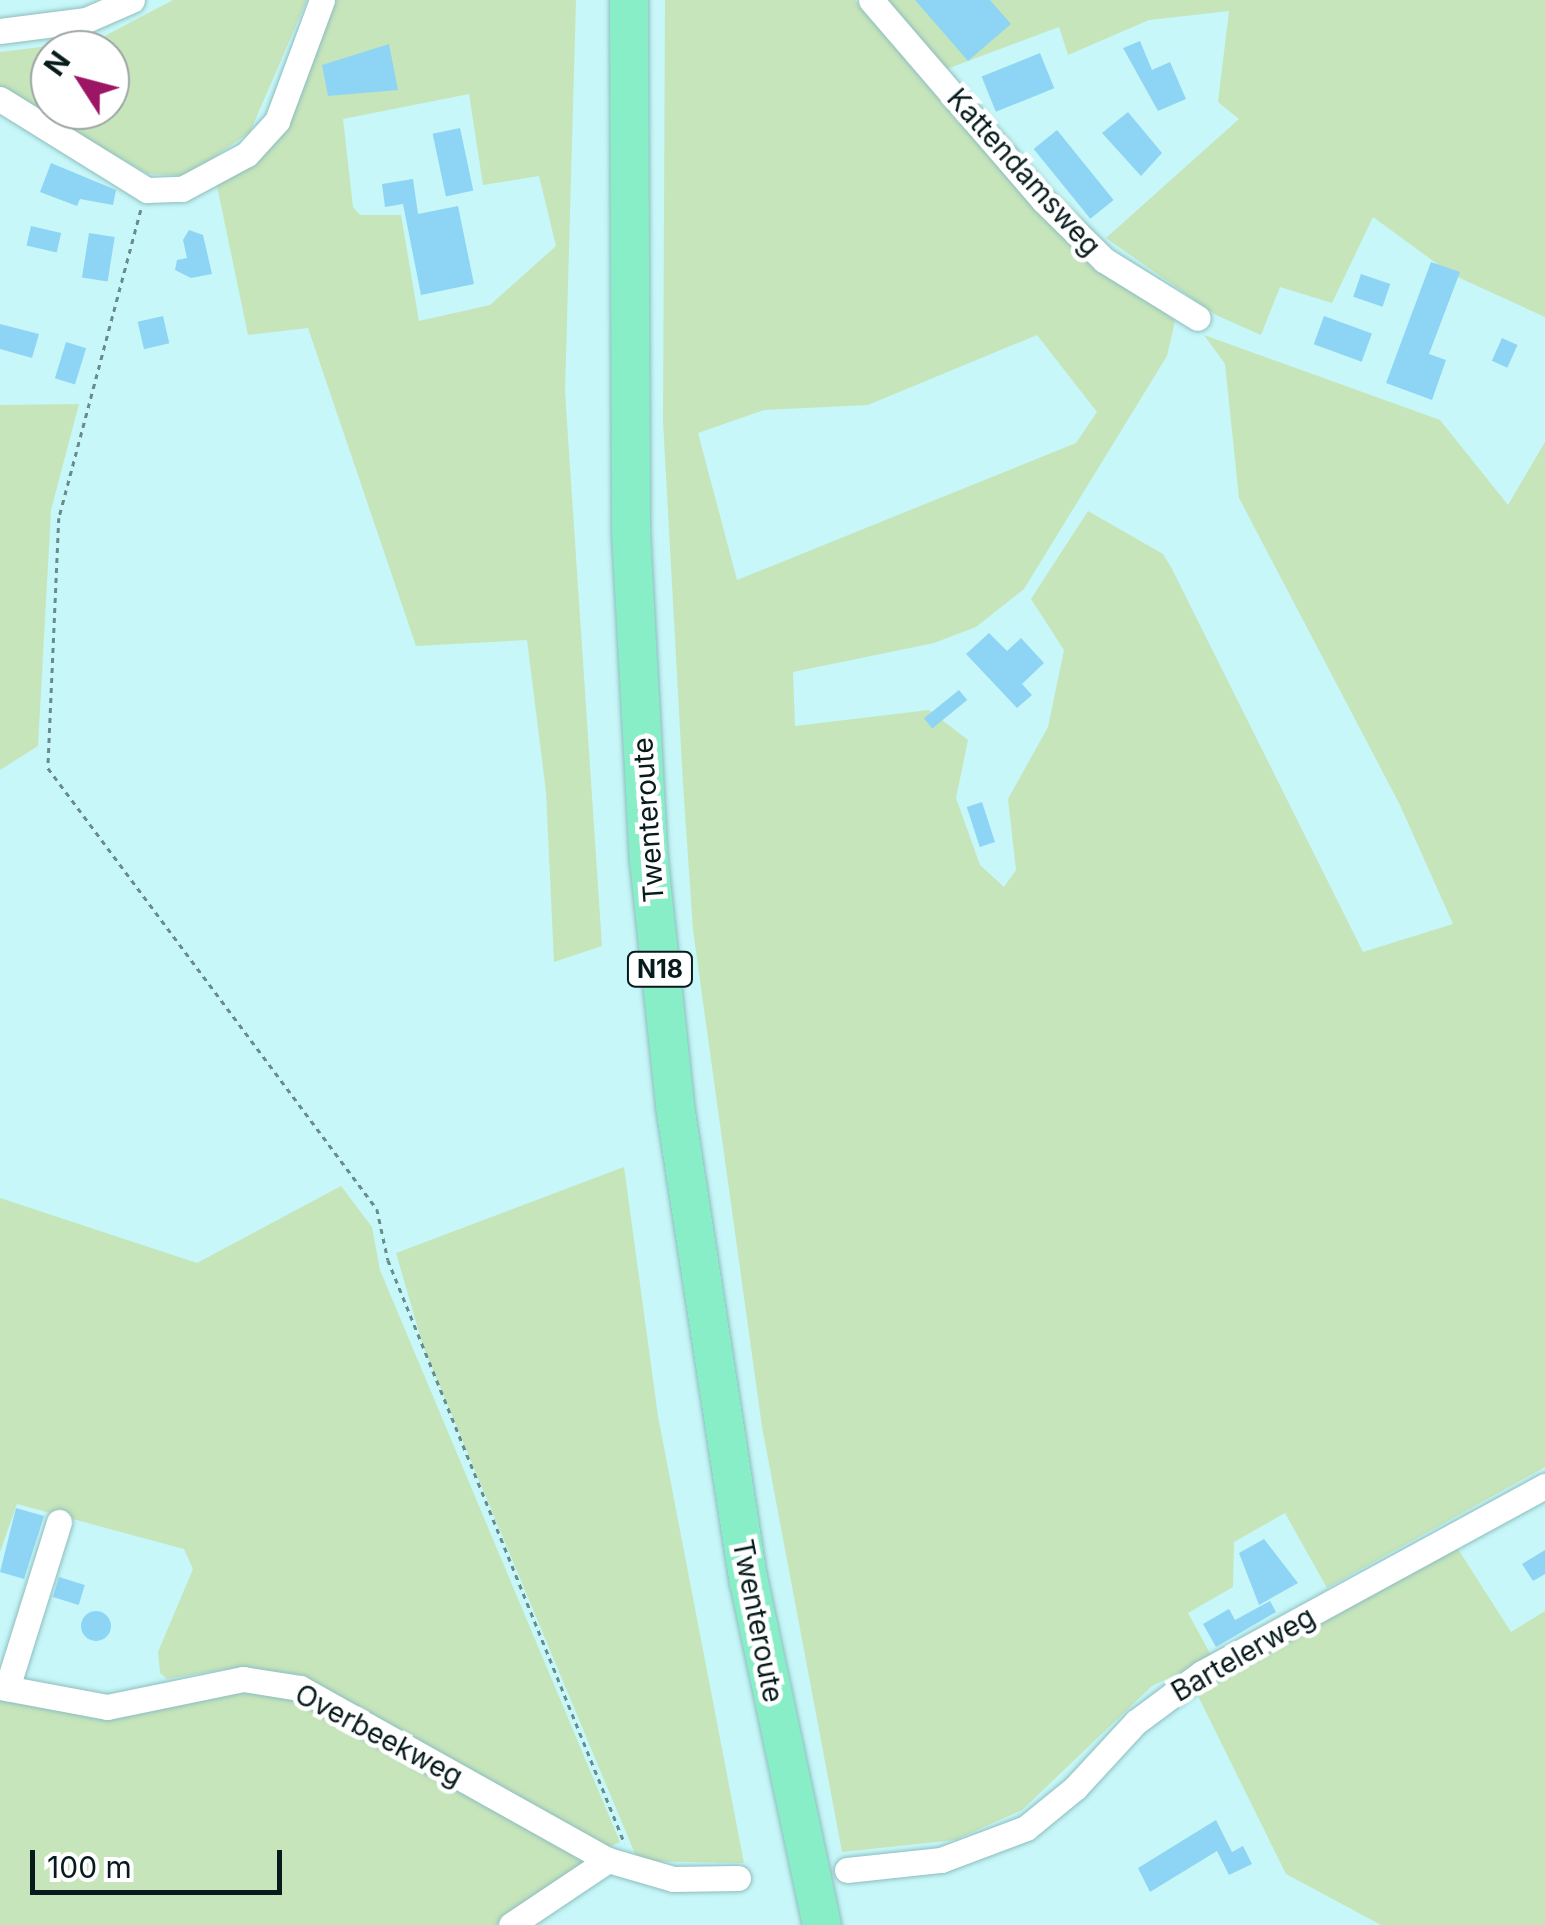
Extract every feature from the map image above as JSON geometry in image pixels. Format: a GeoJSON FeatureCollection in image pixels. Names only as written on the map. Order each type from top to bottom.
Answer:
{"type":"FeatureCollection","features":[{"type":"Feature","properties":{"kind":"highway","name":"Twenteroute"},"geometry":{"type":"LineString","coordinates":[[603,0],[607,540],[655,1108],[728,1586],[798,1925]]}},
{"type":"Feature","properties":{"kind":"highway","name":"Twenteroute"},"geometry":{"type":"LineString","coordinates":[[629,0],[630,512],[649,862],[675,1106],[749,1582],[822,1925]]}},
{"type":"Feature","properties":{"kind":"street"},"geometry":{"type":"LineString","coordinates":[[0,31],[86,20],[132,0]]}},
{"type":"Feature","properties":{"kind":"street"},"geometry":{"type":"LineString","coordinates":[[0,99],[147,190],[182,189],[211,179],[259,142],[276,121],[322,0]]}},
{"type":"Feature","properties":{"kind":"street","name":"Kattendamsweg"},"geometry":{"type":"LineString","coordinates":[[871,0],[1104,260],[1198,318]]}},
{"type":"Feature","properties":{"kind":"street","name":"Bartelerweg"},"geometry":{"type":"LineString","coordinates":[[848,1870],[941,1860],[1003,1841],[1054,1807],[1136,1722],[1202,1673],[1545,1486]]}},
{"type":"Feature","properties":{"kind":"street"},"geometry":{"type":"LineString","coordinates":[[3,1687],[58,1522]]}},
{"type":"Feature","properties":{"kind":"street","name":"Overbeekweg"},"geometry":{"type":"LineString","coordinates":[[3,1687],[107,1707],[243,1679],[300,1688],[616,1863]]}},
{"type":"Feature","properties":{"kind":"street"},"geometry":{"type":"LineString","coordinates":[[511,1925],[616,1863],[673,1879],[738,1878]]}},
{"type":"Feature","properties":{"kind":"path"},"geometry":{"type":"LineString","coordinates":[[147,190],[58,518],[48,768],[377,1208],[388,1260],[625,1844],[616,1863]]}},
{"type":"Feature","properties":{"kind":"green space"},"geometry":{"type":"Polygon","coordinates":[[[173,0],[307,0],[250,132],[187,176],[148,174],[71,130],[130,130],[130,30],[116,30],[173,0]]]}},
{"type":"Feature","properties":{"kind":"green space"},"geometry":{"type":"Polygon","coordinates":[[[328,0],[576,0],[565,392],[602,946],[554,962],[546,792],[527,640],[416,646],[308,328],[248,335],[216,181],[250,155],[328,0]],[[469,94],[343,119],[353,207],[360,215],[401,215],[419,321],[490,305],[556,246],[539,176],[483,185],[469,94]]]}},
{"type":"Feature","properties":{"kind":"green space"},"geometry":{"type":"Polygon","coordinates":[[[665,0],[855,0],[1039,206],[1175,321],[1167,356],[1024,589],[976,627],[934,643],[793,672],[795,726],[929,710],[968,740],[956,798],[980,865],[1004,887],[1016,870],[1008,799],[1048,727],[1064,650],[1031,599],[1088,511],[1163,554],[1363,952],[1453,924],[1400,805],[1239,498],[1225,364],[1204,335],[1440,420],[1508,505],[1545,442],[1545,1467],[1327,1588],[1285,1513],[1234,1542],[1233,1587],[1188,1613],[1212,1657],[1152,1686],[1022,1810],[955,1840],[842,1852],[762,1427],[693,930],[663,421],[665,0]],[[1037,335],[868,405],[764,410],[698,433],[737,580],[1076,443],[1097,412],[1037,335]]]}},
{"type":"Feature","properties":{"kind":"green space"},"geometry":{"type":"Polygon","coordinates":[[[882,0],[1545,0],[1545,317],[1451,274],[1373,217],[1332,303],[1280,287],[1261,335],[1216,315],[1106,238],[1239,119],[1218,102],[1229,11],[1149,20],[1068,55],[1059,27],[944,70],[882,0]]]}},
{"type":"Feature","properties":{"kind":"green space"},"geometry":{"type":"Polygon","coordinates":[[[30,48],[30,106],[0,89],[0,52],[30,48]]]}},
{"type":"Feature","properties":{"kind":"green space"},"geometry":{"type":"Polygon","coordinates":[[[79,404],[51,510],[38,746],[0,770],[0,405],[79,404]]]}},
{"type":"Feature","properties":{"kind":"green space"},"geometry":{"type":"Polygon","coordinates":[[[624,1167],[658,1416],[744,1863],[638,1861],[423,1346],[396,1253],[624,1167]]]}},
{"type":"Feature","properties":{"kind":"green space"},"geometry":{"type":"Polygon","coordinates":[[[341,1186],[372,1227],[380,1270],[620,1842],[609,1847],[298,1675],[238,1667],[167,1679],[160,1673],[158,1652],[193,1569],[184,1549],[17,1504],[0,1552],[0,1198],[197,1263],[341,1186]]]}},
{"type":"Feature","properties":{"kind":"green space"},"geometry":{"type":"Polygon","coordinates":[[[1456,1546],[1511,1632],[1545,1611],[1545,1925],[1381,1925],[1286,1874],[1197,1694],[1456,1546]]]}},
{"type":"Feature","properties":{"kind":"green space"},"geometry":{"type":"Polygon","coordinates":[[[282,1687],[598,1862],[497,1925],[0,1925],[0,1690],[67,1708],[282,1687]]]}},
{"type":"Feature","properties":{"kind":"building"},"geometry":{"type":"Polygon","coordinates":[[[915,0],[990,0],[1011,24],[968,61],[915,0]]]}},
{"type":"Feature","properties":{"kind":"building"},"geometry":{"type":"Polygon","coordinates":[[[1140,41],[1152,70],[1170,62],[1186,99],[1158,111],[1123,48],[1140,41]]]}},
{"type":"Feature","properties":{"kind":"building"},"geometry":{"type":"Polygon","coordinates":[[[389,44],[398,90],[328,96],[322,65],[389,44]]]}},
{"type":"Feature","properties":{"kind":"building"},"geometry":{"type":"Polygon","coordinates":[[[1040,53],[1054,88],[996,112],[982,77],[1040,53]]]}},
{"type":"Feature","properties":{"kind":"building"},"geometry":{"type":"Polygon","coordinates":[[[1128,112],[1162,153],[1141,176],[1102,133],[1128,112]]]}},
{"type":"Feature","properties":{"kind":"building"},"geometry":{"type":"Polygon","coordinates":[[[460,128],[473,191],[446,196],[433,134],[460,128]]]}},
{"type":"Feature","properties":{"kind":"building"},"geometry":{"type":"Polygon","coordinates":[[[1057,130],[1114,200],[1090,219],[1034,149],[1057,130]]]}},
{"type":"Feature","properties":{"kind":"building"},"geometry":{"type":"Polygon","coordinates":[[[51,163],[116,190],[113,205],[80,199],[77,206],[40,192],[51,163]]]}},
{"type":"Feature","properties":{"kind":"building"},"geometry":{"type":"Polygon","coordinates":[[[413,179],[418,214],[458,206],[474,284],[421,295],[403,204],[385,207],[382,184],[413,179]]]}},
{"type":"Feature","properties":{"kind":"building"},"geometry":{"type":"Polygon","coordinates":[[[31,226],[61,233],[57,252],[27,245],[31,226]]]}},
{"type":"Feature","properties":{"kind":"building"},"geometry":{"type":"Polygon","coordinates":[[[189,230],[203,235],[212,274],[191,278],[175,270],[177,260],[187,258],[183,240],[189,230]]]}},
{"type":"Feature","properties":{"kind":"building"},"geometry":{"type":"Polygon","coordinates":[[[89,233],[115,237],[108,282],[82,277],[89,233]]]}},
{"type":"Feature","properties":{"kind":"building"},"geometry":{"type":"Polygon","coordinates":[[[1431,262],[1460,272],[1429,354],[1446,360],[1432,400],[1386,383],[1431,262]]]}},
{"type":"Feature","properties":{"kind":"building"},"geometry":{"type":"Polygon","coordinates":[[[1361,274],[1390,284],[1382,307],[1353,297],[1361,274]]]}},
{"type":"Feature","properties":{"kind":"building"},"geometry":{"type":"Polygon","coordinates":[[[163,316],[169,343],[144,349],[138,322],[163,316]]]}},
{"type":"Feature","properties":{"kind":"building"},"geometry":{"type":"Polygon","coordinates":[[[1324,316],[1372,333],[1362,362],[1314,344],[1324,316]]]}},
{"type":"Feature","properties":{"kind":"building"},"geometry":{"type":"Polygon","coordinates":[[[0,324],[39,334],[32,358],[0,349],[0,324]]]}},
{"type":"Feature","properties":{"kind":"building"},"geometry":{"type":"Polygon","coordinates":[[[1502,338],[1518,345],[1507,368],[1492,361],[1502,338]]]}},
{"type":"Feature","properties":{"kind":"building"},"geometry":{"type":"Polygon","coordinates":[[[66,342],[86,348],[75,384],[55,378],[66,342]]]}},
{"type":"Feature","properties":{"kind":"building"},"geometry":{"type":"Polygon","coordinates":[[[989,633],[1007,651],[1021,638],[1044,663],[1022,684],[1032,695],[1017,708],[966,654],[989,633]]]}},
{"type":"Feature","properties":{"kind":"building"},"geometry":{"type":"Polygon","coordinates":[[[959,690],[967,700],[932,728],[924,718],[959,690]]]}},
{"type":"Feature","properties":{"kind":"building"},"geometry":{"type":"Polygon","coordinates":[[[982,802],[995,842],[980,847],[967,807],[982,802]]]}},
{"type":"Feature","properties":{"kind":"building"},"geometry":{"type":"Polygon","coordinates":[[[16,1508],[44,1516],[24,1579],[0,1572],[16,1508]]]}},
{"type":"Feature","properties":{"kind":"building"},"geometry":{"type":"Polygon","coordinates":[[[1264,1539],[1298,1583],[1259,1605],[1239,1553],[1264,1539]]]}},
{"type":"Feature","properties":{"kind":"building"},"geometry":{"type":"Polygon","coordinates":[[[1545,1550],[1545,1574],[1533,1581],[1522,1564],[1545,1550]]]}},
{"type":"Feature","properties":{"kind":"building"},"geometry":{"type":"Polygon","coordinates":[[[59,1577],[85,1585],[79,1605],[53,1597],[59,1577]]]}},
{"type":"Feature","properties":{"kind":"building"},"geometry":{"type":"Polygon","coordinates":[[[1270,1601],[1276,1612],[1216,1647],[1203,1624],[1229,1609],[1235,1620],[1270,1601]]]}},
{"type":"Feature","properties":{"kind":"building"},"geometry":{"type":"Polygon","coordinates":[[[96,1611],[106,1616],[111,1626],[106,1636],[96,1641],[86,1636],[81,1626],[86,1616],[96,1611]]]}},
{"type":"Feature","properties":{"kind":"building"},"geometry":{"type":"Polygon","coordinates":[[[1216,1820],[1232,1852],[1243,1846],[1252,1864],[1229,1875],[1217,1851],[1150,1892],[1138,1868],[1216,1820]]]}}]}
